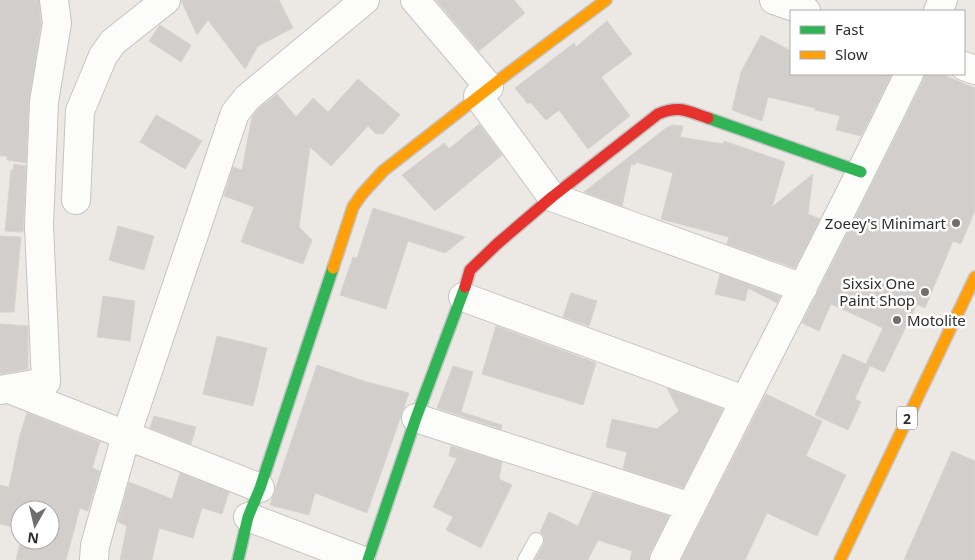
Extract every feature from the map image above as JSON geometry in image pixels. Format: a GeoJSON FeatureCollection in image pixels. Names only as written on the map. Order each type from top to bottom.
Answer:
{"type":"FeatureCollection","features":[{"type":"Feature","properties":{"kind":"main road"},"geometry":{"type":"LineString","coordinates":[[238,560],[248,517],[260,488],[353,207],[362,192],[405,154],[483,91],[606,0]]}},
{"type":"Feature","properties":{"kind":"main road"},"geometry":{"type":"LineString","coordinates":[[368,560],[416,418],[463,297],[470,270],[552,197],[658,114],[670,109],[681,109],[861,172]]}},
{"type":"Feature","properties":{"kind":"main road","name":"2"},"geometry":{"type":"LineString","coordinates":[[840,560],[975,276]]}},
{"type":"Feature","properties":{"kind":"street"},"geometry":{"type":"LineString","coordinates":[[0,390],[46,382],[39,226],[44,102],[57,23],[54,0]]}},
{"type":"Feature","properties":{"kind":"street"},"geometry":{"type":"LineString","coordinates":[[76,200],[80,111],[102,56],[113,42],[166,0]]}},
{"type":"Feature","properties":{"kind":"street"},"geometry":{"type":"LineString","coordinates":[[94,560],[95,546],[126,436],[235,113],[247,98],[365,0]]}},
{"type":"Feature","properties":{"kind":"street"},"geometry":{"type":"LineString","coordinates":[[415,0],[483,91],[552,197],[803,288]]}},
{"type":"Feature","properties":{"kind":"street"},"geometry":{"type":"LineString","coordinates":[[774,0],[803,10]]}},
{"type":"Feature","properties":{"kind":"street"},"geometry":{"type":"LineString","coordinates":[[664,560],[744,400],[803,288],[909,75]]}},
{"type":"Feature","properties":{"kind":"street"},"geometry":{"type":"LineString","coordinates":[[463,297],[744,400]]}},
{"type":"Feature","properties":{"kind":"street"},"geometry":{"type":"LineString","coordinates":[[0,390],[10,389],[260,488]]}},
{"type":"Feature","properties":{"kind":"street"},"geometry":{"type":"LineString","coordinates":[[416,418],[691,506]]}},
{"type":"Feature","properties":{"kind":"street"},"geometry":{"type":"LineString","coordinates":[[248,517],[361,560]]}},
{"type":"Feature","properties":{"kind":"lane"},"geometry":{"type":"LineString","coordinates":[[525,560],[536,540]]}},
{"type":"Feature","properties":{"kind":"building"},"geometry":{"type":"Polygon","coordinates":[[[0,0],[39,0],[41,23],[29,100],[26,163],[7,160],[7,156],[0,156],[0,0]]]}},
{"type":"Feature","properties":{"kind":"building"},"geometry":{"type":"Polygon","coordinates":[[[181,0],[279,0],[293,28],[258,46],[245,69],[208,20],[197,35],[181,0]]]}},
{"type":"Feature","properties":{"kind":"building"},"geometry":{"type":"Polygon","coordinates":[[[436,0],[514,0],[525,13],[479,51],[436,0]]]}},
{"type":"Feature","properties":{"kind":"building"},"geometry":{"type":"Polygon","coordinates":[[[607,21],[632,54],[601,77],[630,116],[588,149],[559,110],[546,120],[530,102],[528,104],[515,88],[574,43],[576,47],[607,21]]]}},
{"type":"Feature","properties":{"kind":"building"},"geometry":{"type":"Polygon","coordinates":[[[160,25],[191,45],[181,62],[149,41],[160,25]]]}},
{"type":"Feature","properties":{"kind":"building"},"geometry":{"type":"Polygon","coordinates":[[[761,35],[790,50],[790,75],[892,75],[861,136],[836,130],[840,116],[768,97],[762,121],[732,110],[741,72],[761,35]]]}},
{"type":"Feature","properties":{"kind":"building"},"geometry":{"type":"Polygon","coordinates":[[[924,75],[943,75],[975,88],[975,210],[961,244],[953,241],[925,308],[917,304],[884,372],[866,364],[883,328],[831,304],[819,331],[802,323],[923,81],[924,75]]]}},
{"type":"Feature","properties":{"kind":"building"},"geometry":{"type":"Polygon","coordinates":[[[358,79],[400,115],[383,134],[376,134],[368,126],[331,166],[310,147],[299,227],[312,240],[303,264],[241,242],[254,207],[224,196],[233,167],[242,170],[252,117],[258,109],[277,94],[296,117],[313,98],[328,112],[358,79]]]}},
{"type":"Feature","properties":{"kind":"building"},"geometry":{"type":"Polygon","coordinates":[[[156,115],[202,141],[185,169],[140,142],[156,115]]]}},
{"type":"Feature","properties":{"kind":"building"},"geometry":{"type":"Polygon","coordinates":[[[479,124],[502,155],[435,211],[402,175],[444,143],[449,149],[479,124]]]}},
{"type":"Feature","properties":{"kind":"building"},"geometry":{"type":"Polygon","coordinates":[[[673,125],[683,126],[680,137],[723,144],[724,141],[785,162],[772,207],[813,174],[808,214],[820,219],[795,268],[727,244],[729,237],[661,219],[673,173],[636,162],[635,165],[631,164],[622,206],[584,192],[666,128],[673,125]]]}},
{"type":"Feature","properties":{"kind":"building"},"geometry":{"type":"Polygon","coordinates":[[[14,164],[26,166],[23,232],[5,231],[11,170],[13,170],[14,164]]]}},
{"type":"Feature","properties":{"kind":"building"},"geometry":{"type":"Polygon","coordinates":[[[373,208],[465,237],[445,253],[408,241],[386,309],[340,295],[353,257],[357,258],[373,208]]]}},
{"type":"Feature","properties":{"kind":"building"},"geometry":{"type":"Polygon","coordinates":[[[118,226],[154,236],[144,270],[109,260],[118,226]]]}},
{"type":"Feature","properties":{"kind":"building"},"geometry":{"type":"Polygon","coordinates":[[[0,236],[21,237],[14,312],[0,312],[0,236]]]}},
{"type":"Feature","properties":{"kind":"building"},"geometry":{"type":"Polygon","coordinates":[[[720,274],[780,296],[777,303],[748,288],[745,301],[715,294],[720,274]]]}},
{"type":"Feature","properties":{"kind":"building"},"geometry":{"type":"Polygon","coordinates":[[[571,293],[597,301],[589,326],[563,317],[571,293]]]}},
{"type":"Feature","properties":{"kind":"building"},"geometry":{"type":"Polygon","coordinates":[[[103,296],[135,301],[130,341],[97,337],[103,296]]]}},
{"type":"Feature","properties":{"kind":"building"},"geometry":{"type":"Polygon","coordinates":[[[0,324],[28,326],[28,369],[0,374],[0,324]]]}},
{"type":"Feature","properties":{"kind":"building"},"geometry":{"type":"Polygon","coordinates":[[[496,326],[596,363],[583,405],[482,374],[496,326]]]}},
{"type":"Feature","properties":{"kind":"building"},"geometry":{"type":"Polygon","coordinates":[[[217,336],[267,348],[253,406],[203,394],[217,336]]]}},
{"type":"Feature","properties":{"kind":"building"},"geometry":{"type":"Polygon","coordinates":[[[843,354],[870,366],[855,399],[861,402],[848,430],[815,415],[843,354]]]}},
{"type":"Feature","properties":{"kind":"building"},"geometry":{"type":"Polygon","coordinates":[[[317,365],[367,382],[409,393],[367,513],[315,493],[309,515],[270,505],[317,365]]]}},
{"type":"Feature","properties":{"kind":"building"},"geometry":{"type":"Polygon","coordinates":[[[453,366],[473,372],[461,412],[502,425],[501,429],[437,408],[453,366]]]}},
{"type":"Feature","properties":{"kind":"building"},"geometry":{"type":"Polygon","coordinates":[[[667,388],[723,409],[683,488],[623,469],[627,452],[606,447],[612,419],[657,429],[679,411],[667,388]]]}},
{"type":"Feature","properties":{"kind":"building"},"geometry":{"type":"Polygon","coordinates":[[[766,394],[822,421],[806,456],[846,475],[817,536],[767,513],[745,560],[681,560],[766,394]]]}},
{"type":"Feature","properties":{"kind":"building"},"geometry":{"type":"Polygon","coordinates":[[[27,413],[100,442],[92,468],[100,471],[88,511],[80,508],[66,560],[16,560],[18,550],[60,550],[60,500],[10,500],[10,526],[0,524],[0,485],[9,487],[20,435],[27,413]]]}},
{"type":"Feature","properties":{"kind":"building"},"geometry":{"type":"Polygon","coordinates":[[[154,416],[196,427],[191,444],[150,428],[154,416]]]}},
{"type":"Feature","properties":{"kind":"building"},"geometry":{"type":"Polygon","coordinates":[[[451,446],[502,462],[499,479],[512,485],[481,548],[446,530],[453,517],[433,507],[457,458],[449,456],[451,446]]]}},
{"type":"Feature","properties":{"kind":"building"},"geometry":{"type":"Polygon","coordinates":[[[952,451],[975,461],[975,560],[904,560],[952,451]]]}},
{"type":"Feature","properties":{"kind":"building"},"geometry":{"type":"Polygon","coordinates":[[[180,473],[229,492],[222,514],[202,508],[193,538],[159,528],[152,560],[120,560],[127,526],[118,522],[129,482],[172,499],[180,473]]]}},
{"type":"Feature","properties":{"kind":"building"},"geometry":{"type":"Polygon","coordinates":[[[593,492],[669,516],[650,553],[649,560],[630,560],[632,551],[598,540],[588,560],[535,560],[544,544],[544,536],[540,532],[549,512],[578,526],[593,492]]]}},
{"type":"Feature","properties":{"kind":"traffic: fast"},"geometry":{"type":"LineString","coordinates":[[708,118],[861,172]]}},
{"type":"Feature","properties":{"kind":"traffic: fast"},"geometry":{"type":"LineString","coordinates":[[238,560],[248,517],[260,488],[333,268]]}},
{"type":"Feature","properties":{"kind":"traffic: fast"},"geometry":{"type":"LineString","coordinates":[[368,560],[416,418],[465,287]]}},
{"type":"Feature","properties":{"kind":"traffic: slow"},"geometry":{"type":"LineString","coordinates":[[333,268],[353,207],[383,171],[507,74],[606,0]]}},
{"type":"Feature","properties":{"kind":"traffic: slow"},"geometry":{"type":"LineString","coordinates":[[840,560],[975,277]]}},
{"type":"Feature","properties":{"kind":"traffic: jam"},"geometry":{"type":"LineString","coordinates":[[465,287],[470,270],[497,244],[552,197],[658,114],[678,109],[708,118]]}},
{"type":"Feature","properties":{"kind":"place","name":"Zoeey's Minimart"},"geometry":{"type":"Point","coordinates":[956,223]}},
{"type":"Feature","properties":{"kind":"place","name":"Sixsix One Paint Shop"},"geometry":{"type":"Point","coordinates":[925,292]}},
{"type":"Feature","properties":{"kind":"place","name":"Motolite"},"geometry":{"type":"Point","coordinates":[897,320]}}]}
